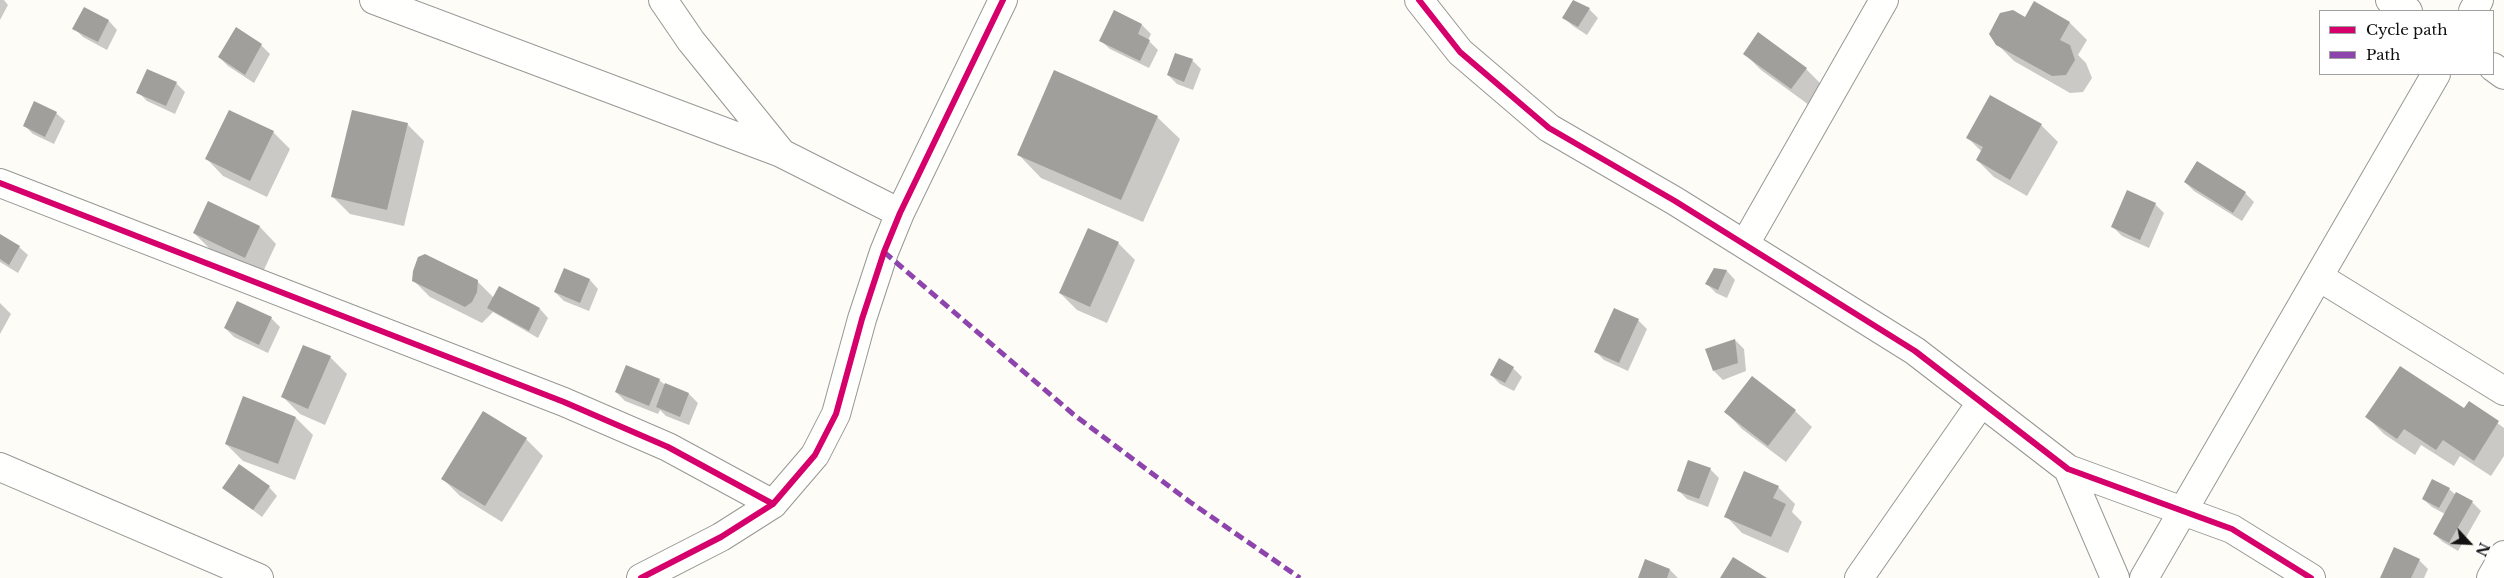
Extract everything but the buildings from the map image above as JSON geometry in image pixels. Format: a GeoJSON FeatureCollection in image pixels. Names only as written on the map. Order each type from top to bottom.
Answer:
{"type":"FeatureCollection","features":[{"type":"Feature","properties":{"kind":"street"},"geometry":{"type":"LineString","coordinates":[[374,0],[781,153],[900,213]]}},
{"type":"Feature","properties":{"kind":"street"},"geometry":{"type":"LineString","coordinates":[[663,0],[691,40],[781,153]]}},
{"type":"Feature","properties":{"kind":"street"},"geometry":{"type":"LineString","coordinates":[[641,578],[721,537],[773,504],[815,455],[836,414],[862,319],[884,252],[900,213],[1003,0]]}},
{"type":"Feature","properties":{"kind":"street"},"geometry":{"type":"LineString","coordinates":[[1419,0],[1460,52],[1549,128],[1745,244],[1916,351],[2068,469],[2182,509],[2232,529],[2311,578]]}},
{"type":"Feature","properties":{"kind":"street"},"geometry":{"type":"LineString","coordinates":[[1745,244],[1884,0]]}},
{"type":"Feature","properties":{"kind":"street"},"geometry":{"type":"LineString","coordinates":[[2390,0],[2406,10]]}},
{"type":"Feature","properties":{"kind":"street"},"geometry":{"type":"LineString","coordinates":[[2144,578],[2182,509],[2435,75]]}},
{"type":"Feature","properties":{"kind":"street"},"geometry":{"type":"LineString","coordinates":[[0,184],[564,402],[668,447],[773,504]]}},
{"type":"Feature","properties":{"kind":"street"},"geometry":{"type":"LineString","coordinates":[[2319,276],[2504,391]]}},
{"type":"Feature","properties":{"kind":"street"},"geometry":{"type":"LineString","coordinates":[[1859,578],[1981,402]]}},
{"type":"Feature","properties":{"kind":"street"},"geometry":{"type":"LineString","coordinates":[[0,467],[259,578]]}},
{"type":"Feature","properties":{"kind":"street"},"geometry":{"type":"LineString","coordinates":[[2068,469],[2115,578]]}},
{"type":"Feature","properties":{"kind":"street"},"geometry":{"type":"LineString","coordinates":[[2491,578],[2504,556]]}},
{"type":"Feature","properties":{"kind":"marked path"},"geometry":{"type":"LineString","coordinates":[[884,252],[1073,414],[1190,502],[1300,578]]}},
{"type":"Feature","properties":{"kind":"cycle path"},"geometry":{"type":"LineString","coordinates":[[641,578],[721,537],[773,504],[815,455],[836,414],[862,319],[884,252],[900,213],[1003,0]]}},
{"type":"Feature","properties":{"kind":"cycle path"},"geometry":{"type":"LineString","coordinates":[[1419,0],[1460,52],[1549,128],[1675,201],[1915,351],[2068,469],[2232,529],[2311,578]]}},
{"type":"Feature","properties":{"kind":"cycle path"},"geometry":{"type":"LineString","coordinates":[[0,183],[564,402],[668,447],[773,504]]}}]}
